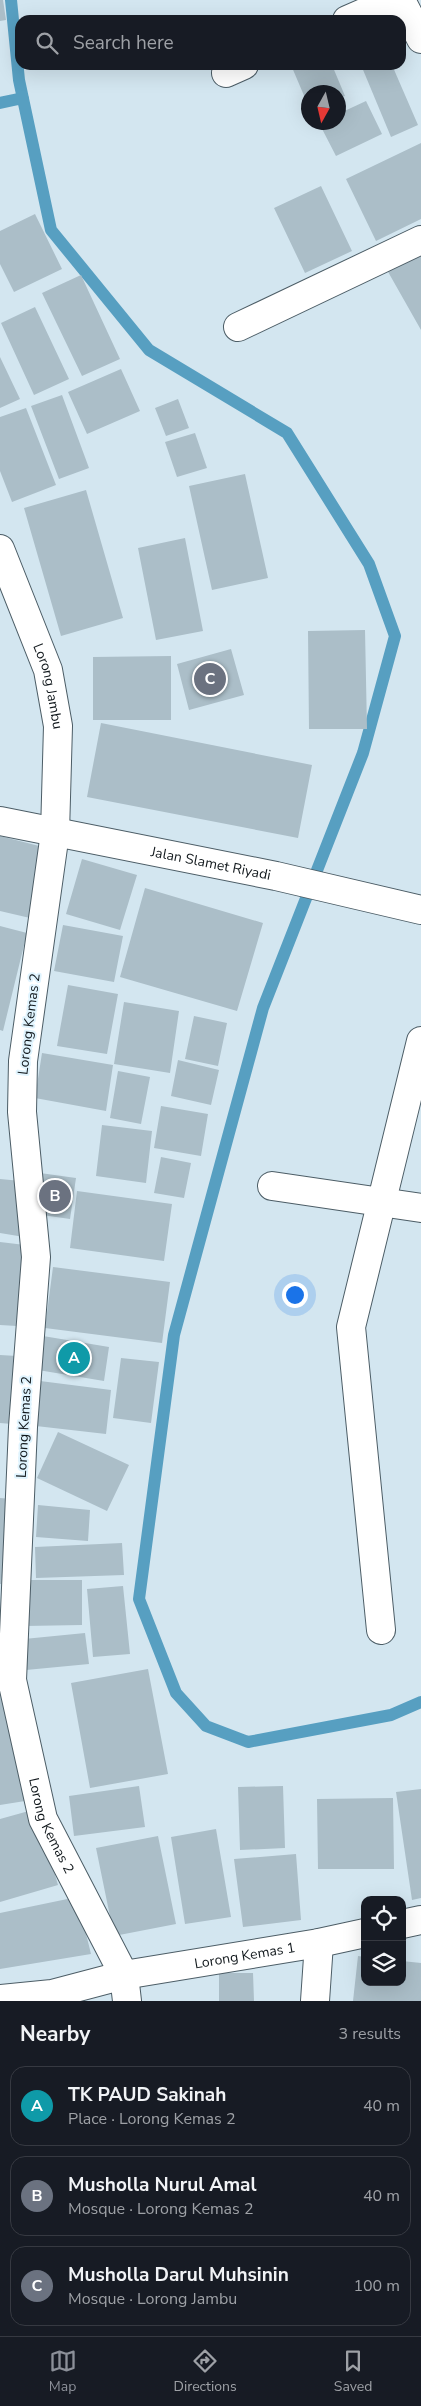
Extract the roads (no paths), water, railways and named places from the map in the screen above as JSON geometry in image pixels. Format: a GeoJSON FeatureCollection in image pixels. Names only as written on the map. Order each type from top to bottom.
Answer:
{"type":"FeatureCollection","features":[{"type":"Feature","properties":{"kind":"street"},"geometry":{"type":"LineString","coordinates":[[358,15],[393,0]]}},
{"type":"Feature","properties":{"kind":"street"},"geometry":{"type":"LineString","coordinates":[[401,0],[421,39]]}},
{"type":"Feature","properties":{"kind":"street"},"geometry":{"type":"LineString","coordinates":[[238,327],[421,240]]}},
{"type":"Feature","properties":{"kind":"street","name":"Lorong Jambu"},"geometry":{"type":"LineString","coordinates":[[0,549],[48,670],[54,695],[58,726],[55,833]]}},
{"type":"Feature","properties":{"kind":"street","name":"Jalan Slamet Riyadi"},"geometry":{"type":"LineString","coordinates":[[0,821],[276,876],[421,910]]}},
{"type":"Feature","properties":{"kind":"street","name":"Lorong Kemas 2"},"geometry":{"type":"LineString","coordinates":[[55,833],[23,1061],[22,1112],[36,1257],[10,1489],[12,1680],[43,1819],[126,1988]]}},
{"type":"Feature","properties":{"kind":"street"},"geometry":{"type":"LineString","coordinates":[[381,1630],[351,1328],[421,1041]]}},
{"type":"Feature","properties":{"kind":"street"},"geometry":{"type":"LineString","coordinates":[[272,1186],[421,1208]]}},
{"type":"Feature","properties":{"kind":"street"},"geometry":{"type":"LineString","coordinates":[[406,1923],[421,1920]]}},
{"type":"Feature","properties":{"kind":"street","name":"Lorong Kemas 1"},"geometry":{"type":"LineString","coordinates":[[0,1999],[126,1988],[361,1934]]}},
{"type":"Feature","properties":{"kind":"street"},"geometry":{"type":"LineString","coordinates":[[315,2001],[319,1943]]}},
{"type":"Feature","properties":{"kind":"waterway"},"geometry":{"type":"LineString","coordinates":[[11,0],[15,40]]}},
{"type":"Feature","properties":{"kind":"waterway"},"geometry":{"type":"LineString","coordinates":[[18,70],[51,230],[149,350],[287,433],[369,564],[395,636],[363,753],[263,1008],[174,1335],[139,1599],[176,1693],[206,1726],[248,1742],[391,1715],[421,1702]]}},
{"type":"Feature","properties":{"kind":"waterway"},"geometry":{"type":"LineString","coordinates":[[0,103],[23,98]]}},
{"type":"Feature","properties":{"kind":"place","name":"Musholla Darul Muhsinin"},"geometry":{"type":"Point","coordinates":[210,679]}},
{"type":"Feature","properties":{"kind":"place","name":"Musholla Nurul Amal"},"geometry":{"type":"Point","coordinates":[55,1196]}},
{"type":"Feature","properties":{"kind":"place","name":"TK PAUD Sakinah"},"geometry":{"type":"Point","coordinates":[74,1358]}}]}
